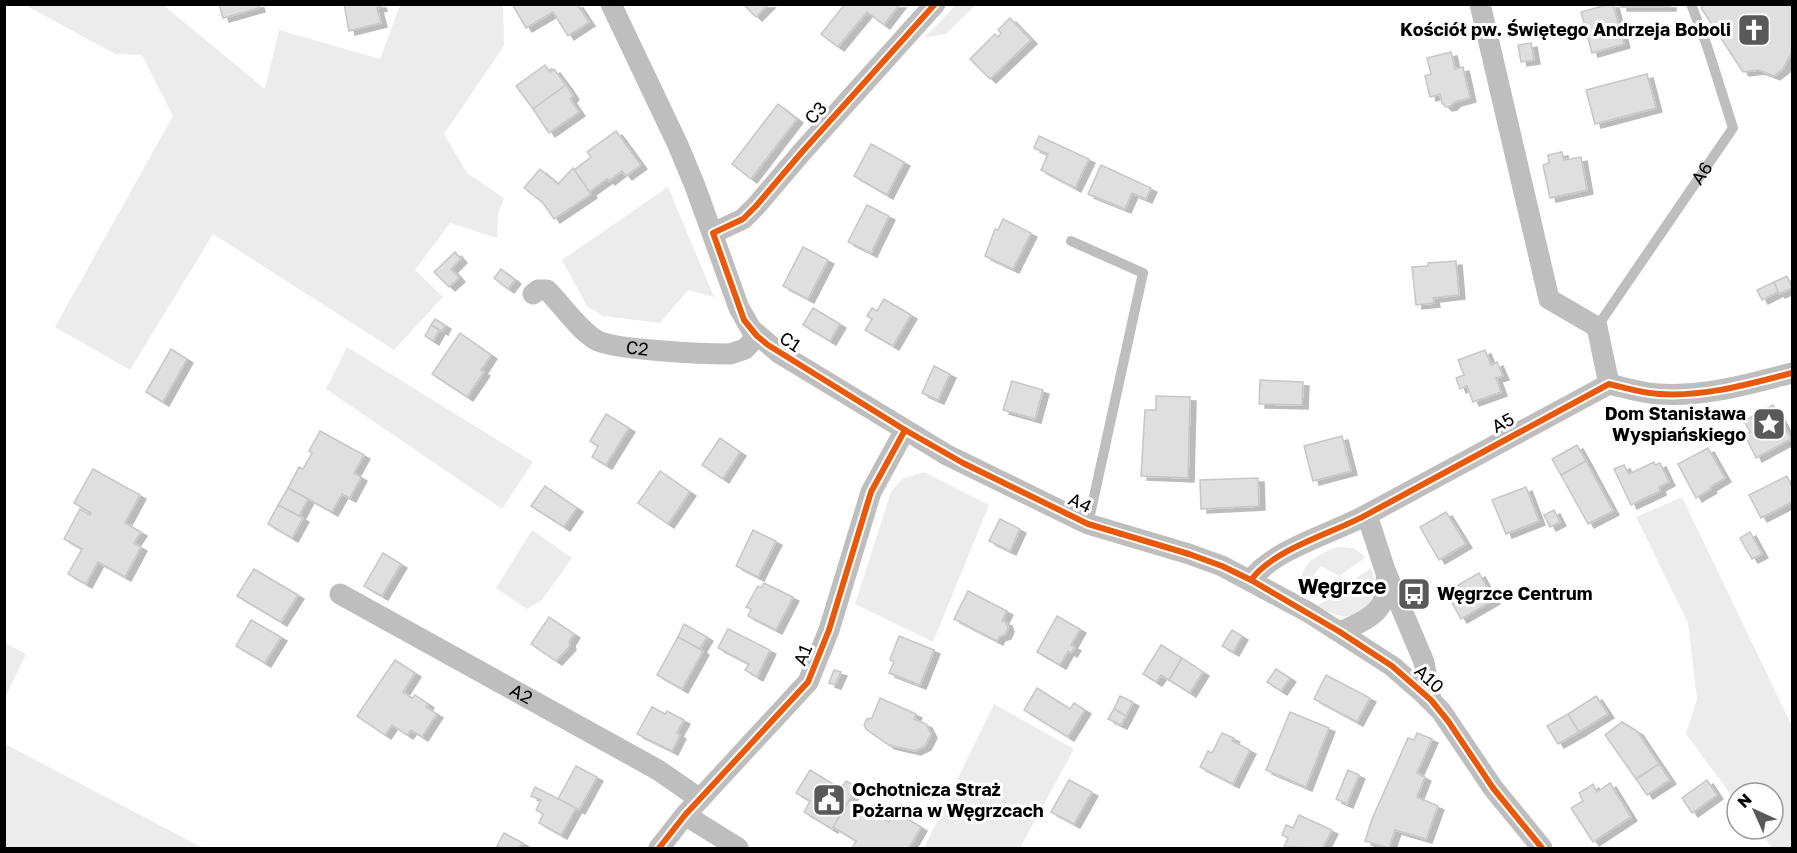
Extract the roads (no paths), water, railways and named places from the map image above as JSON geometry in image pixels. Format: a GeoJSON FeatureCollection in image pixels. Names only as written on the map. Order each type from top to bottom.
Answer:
{"type":"FeatureCollection","features":[{"type":"Feature","properties":{"kind":"street","name":"C1"},"geometry":{"type":"LineString","coordinates":[[611,4],[678,145],[744,320],[757,336],[779,353],[905,430]]}},
{"type":"Feature","properties":{"kind":"street","name":"C3"},"geometry":{"type":"LineString","coordinates":[[713,233],[743,219],[756,206],[935,4]]}},
{"type":"Feature","properties":{"kind":"street"},"geometry":{"type":"LineString","coordinates":[[1480,4],[1549,299],[1597,327],[1609,384],[1645,393],[1680,394],[1722,390],[1792,373]]}},
{"type":"Feature","properties":{"kind":"street","name":"C2"},"geometry":{"type":"LineString","coordinates":[[534,294],[538,290],[547,290],[588,334],[600,342],[634,347],[730,354],[745,349],[757,336]]}},
{"type":"Feature","properties":{"kind":"street","name":"A5"},"geometry":{"type":"LineString","coordinates":[[1251,580],[1260,568],[1275,558],[1367,515],[1609,384]]}},
{"type":"Feature","properties":{"kind":"street","name":"A4"},"geometry":{"type":"LineString","coordinates":[[905,430],[947,455],[1088,524],[1189,554],[1251,580]]}},
{"type":"Feature","properties":{"kind":"street","name":"A1"},"geometry":{"type":"LineString","coordinates":[[659,849],[685,815],[808,682],[829,630],[871,492],[905,430]]}},
{"type":"Feature","properties":{"kind":"street","name":"A10"},"geometry":{"type":"LineString","coordinates":[[1367,515],[1385,570],[1424,662],[1431,700]]}},
{"type":"Feature","properties":{"kind":"street","name":"A10"},"geometry":{"type":"LineString","coordinates":[[1340,632],[1362,623],[1376,613],[1388,584],[1385,570]]}},
{"type":"Feature","properties":{"kind":"street","name":"A10"},"geometry":{"type":"LineString","coordinates":[[1251,580],[1340,632],[1392,666],[1431,700],[1448,721],[1492,788],[1542,849]]}},
{"type":"Feature","properties":{"kind":"street","name":"A2"},"geometry":{"type":"LineString","coordinates":[[340,594],[658,770],[700,799]]}},
{"type":"Feature","properties":{"kind":"street"},"geometry":{"type":"LineString","coordinates":[[685,815],[738,849]]}},
{"type":"Feature","properties":{"kind":"lane","name":"A6"},"geometry":{"type":"LineString","coordinates":[[1597,327],[1733,128],[1691,4]]}},
{"type":"Feature","properties":{"kind":"lane"},"geometry":{"type":"LineString","coordinates":[[1071,241],[1143,273],[1088,524]]}},
{"type":"Feature","properties":{"kind":"place","name":"Kościół pw. Świętego Andrzeja Boboli"},"geometry":{"type":"Point","coordinates":[1754,30]}},
{"type":"Feature","properties":{"kind":"place","name":"Dom Stanisława Wyspiańskiego"},"geometry":{"type":"Point","coordinates":[1769,424]}},
{"type":"Feature","properties":{"kind":"place","name":"Węgrzce Centrum"},"geometry":{"type":"Point","coordinates":[1414,594]}},
{"type":"Feature","properties":{"kind":"place","name":"Ochotnicza Straż Pożarna w Węgrzcach"},"geometry":{"type":"Point","coordinates":[829,800]}},
{"type":"Feature","properties":{"kind":"district","name":"Węgrzce"},"geometry":{"type":"Point","coordinates":[1342,587]}}]}
